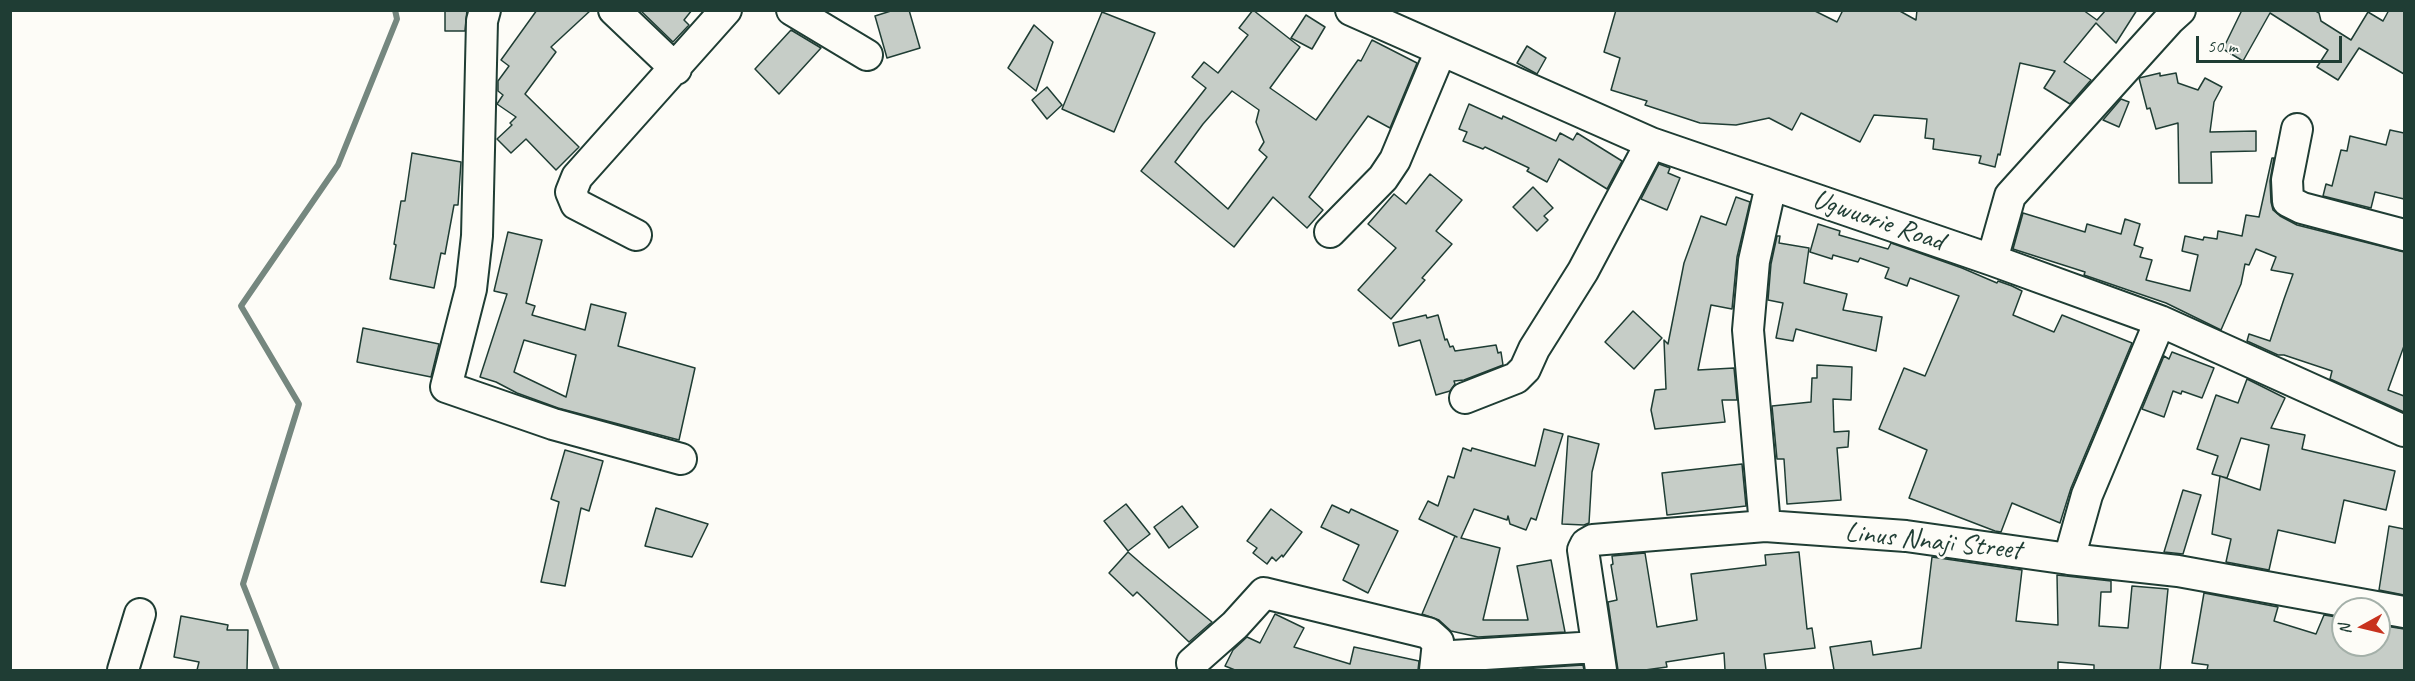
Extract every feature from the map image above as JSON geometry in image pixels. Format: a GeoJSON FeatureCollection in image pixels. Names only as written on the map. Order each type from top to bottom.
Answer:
{"type":"FeatureCollection","features":[{"type":"Feature","properties":{"kind":"street"},"geometry":{"type":"LineString","coordinates":[[484,10],[477,236],[471,289],[446,387],[553,424],[681,459]]}},
{"type":"Feature","properties":{"kind":"street"},"geometry":{"type":"LineString","coordinates":[[614,10],[676,69]]}},
{"type":"Feature","properties":{"kind":"street"},"geometry":{"type":"LineString","coordinates":[[636,234],[576,204],[571,192],[578,177],[726,10]]}},
{"type":"Feature","properties":{"kind":"street"},"geometry":{"type":"LineString","coordinates":[[792,10],[867,55]]}},
{"type":"Feature","properties":{"kind":"street","name":"Ugwuorie Road"},"geometry":{"type":"LineString","coordinates":[[1351,10],[1651,143],[1992,260],[2160,321],[2404,431]]}},
{"type":"Feature","properties":{"kind":"street"},"geometry":{"type":"LineString","coordinates":[[1992,260],[2010,196],[2180,10]]}},
{"type":"Feature","properties":{"kind":"street"},"geometry":{"type":"LineString","coordinates":[[1330,232],[1383,178],[1395,159],[1441,50]]}},
{"type":"Feature","properties":{"kind":"street"},"geometry":{"type":"LineString","coordinates":[[2297,129],[2287,180],[2288,201],[2302,208],[2404,236]]}},
{"type":"Feature","properties":{"kind":"street"},"geometry":{"type":"LineString","coordinates":[[1465,398],[1516,378],[1525,369],[1534,349],[1583,271],[1651,143]]}},
{"type":"Feature","properties":{"kind":"street"},"geometry":{"type":"LineString","coordinates":[[1765,526],[1748,330],[1754,261],[1771,185]]}},
{"type":"Feature","properties":{"kind":"street"},"geometry":{"type":"LineString","coordinates":[[2069,559],[2087,495],[2160,321]]}},
{"type":"Feature","properties":{"kind":"street","name":"Linus Nnaji Street"},"geometry":{"type":"LineString","coordinates":[[1598,659],[1583,550],[1586,544],[1593,540],[1765,526],[1931,538],[2069,559],[2178,571],[2404,612]]}},
{"type":"Feature","properties":{"kind":"street"},"geometry":{"type":"LineString","coordinates":[[1192,663],[1235,625],[1264,593],[1428,633],[1438,642],[1436,664],[1598,659]]}},
{"type":"Feature","properties":{"kind":"street"},"geometry":{"type":"LineString","coordinates":[[123,670],[140,614]]}},
{"type":"Feature","properties":{"kind":"building"},"geometry":{"type":"Polygon","coordinates":[[[445,10],[467,10],[465,31],[445,31],[445,10]]]}},
{"type":"Feature","properties":{"kind":"building"},"geometry":{"type":"Polygon","coordinates":[[[537,10],[591,10],[551,47],[556,52],[525,94],[579,147],[556,170],[526,139],[511,153],[497,139],[512,125],[510,123],[516,117],[497,104],[503,95],[498,91],[498,81],[509,66],[501,60],[537,10]]]}},
{"type":"Feature","properties":{"kind":"building"},"geometry":{"type":"Polygon","coordinates":[[[640,10],[692,10],[684,20],[689,25],[673,42],[640,10]]]}},
{"type":"Feature","properties":{"kind":"building"},"geometry":{"type":"Polygon","coordinates":[[[894,10],[909,10],[920,48],[887,58],[875,16],[894,10]]]}},
{"type":"Feature","properties":{"kind":"building"},"geometry":{"type":"Polygon","coordinates":[[[1253,10],[1300,47],[1270,88],[1316,120],[1358,60],[1361,61],[1372,40],[1417,63],[1390,128],[1368,116],[1309,197],[1323,210],[1307,228],[1273,197],[1234,247],[1141,171],[1206,88],[1192,77],[1204,62],[1218,73],[1248,35],[1239,28],[1253,10]],[[1232,91],[1203,124],[1175,162],[1228,209],[1267,157],[1259,150],[1264,142],[1256,122],[1259,110],[1232,91]]]}},
{"type":"Feature","properties":{"kind":"building"},"geometry":{"type":"Polygon","coordinates":[[[1616,10],[1813,10],[1837,22],[1843,10],[1898,10],[1916,20],[1917,10],[2083,10],[2097,20],[2106,10],[2137,10],[2116,43],[2096,23],[2064,62],[2091,80],[2070,104],[2044,88],[2055,71],[2020,63],[2000,155],[1998,154],[1995,167],[1979,163],[1981,156],[1933,149],[1934,139],[1925,138],[1927,119],[1874,115],[1860,142],[1801,113],[1792,130],[1769,118],[1736,125],[1700,123],[1645,105],[1647,101],[1611,90],[1620,58],[1604,52],[1616,10]]]}},
{"type":"Feature","properties":{"kind":"building"},"geometry":{"type":"Polygon","coordinates":[[[2242,10],[2314,10],[2319,13],[2321,21],[2351,40],[2368,12],[2383,21],[2389,10],[2404,10],[2404,74],[2359,48],[2338,80],[2317,67],[2328,50],[2270,13],[2243,61],[2223,49],[2242,10]]]}},
{"type":"Feature","properties":{"kind":"building"},"geometry":{"type":"Polygon","coordinates":[[[1102,12],[1155,33],[1114,132],[1062,109],[1102,12]]]}},
{"type":"Feature","properties":{"kind":"building"},"geometry":{"type":"Polygon","coordinates":[[[1306,15],[1325,27],[1312,49],[1291,38],[1306,15]]]}},
{"type":"Feature","properties":{"kind":"building"},"geometry":{"type":"Polygon","coordinates":[[[1034,25],[1053,42],[1036,91],[1008,68],[1034,25]]]}},
{"type":"Feature","properties":{"kind":"building"},"geometry":{"type":"Polygon","coordinates":[[[791,30],[821,48],[779,94],[755,69],[791,30]]]}},
{"type":"Feature","properties":{"kind":"building"},"geometry":{"type":"Polygon","coordinates":[[[1527,46],[1546,58],[1537,74],[1517,63],[1527,46]]]}},
{"type":"Feature","properties":{"kind":"building"},"geometry":{"type":"Polygon","coordinates":[[[2160,73],[2160,76],[2176,73],[2178,83],[2198,90],[2205,78],[2222,87],[2214,102],[2210,132],[2256,131],[2256,151],[2211,152],[2212,183],[2179,183],[2178,123],[2156,129],[2150,108],[2147,109],[2139,78],[2160,73]]]}},
{"type":"Feature","properties":{"kind":"building"},"geometry":{"type":"Polygon","coordinates":[[[1047,87],[1062,105],[1047,119],[1032,100],[1047,87]]]}},
{"type":"Feature","properties":{"kind":"building"},"geometry":{"type":"Polygon","coordinates":[[[2121,99],[2129,102],[2119,127],[2103,120],[2121,99]]]}},
{"type":"Feature","properties":{"kind":"building"},"geometry":{"type":"Polygon","coordinates":[[[1469,104],[1502,119],[1503,116],[1556,141],[1560,133],[1573,140],[1577,133],[1622,161],[1607,189],[1559,159],[1547,182],[1527,171],[1529,168],[1485,147],[1483,149],[1463,141],[1467,132],[1459,129],[1469,104]]]}},
{"type":"Feature","properties":{"kind":"building"},"geometry":{"type":"Polygon","coordinates":[[[2390,130],[2404,133],[2404,199],[2375,192],[2371,208],[2323,196],[2326,184],[2332,186],[2341,150],[2347,151],[2350,136],[2386,145],[2390,130]]]}},
{"type":"Feature","properties":{"kind":"building"},"geometry":{"type":"Polygon","coordinates":[[[412,153],[461,162],[458,205],[454,205],[445,254],[441,253],[434,288],[390,279],[401,201],[405,201],[412,153]]]}},
{"type":"Feature","properties":{"kind":"building"},"geometry":{"type":"Polygon","coordinates":[[[2272,158],[2274,158],[2270,181],[2271,202],[2273,210],[2280,216],[2297,225],[2404,252],[2404,346],[2388,390],[2404,396],[2404,412],[2330,379],[2332,371],[2278,355],[2247,341],[2249,334],[2270,341],[2293,274],[2271,270],[2276,257],[2256,249],[2249,265],[2245,264],[2241,284],[2221,330],[2166,303],[2084,275],[2085,272],[2013,249],[2023,213],[2085,232],[2087,224],[2121,234],[2125,219],[2140,224],[2134,245],[2143,248],[2140,257],[2152,260],[2146,280],[2190,291],[2198,255],[2182,251],[2185,236],[2203,240],[2204,237],[2217,239],[2218,231],[2242,236],[2246,215],[2259,217],[2272,158]]]}},
{"type":"Feature","properties":{"kind":"building"},"geometry":{"type":"Polygon","coordinates":[[[1659,164],[1670,168],[1668,173],[1680,178],[1667,210],[1641,199],[1659,164]]]}},
{"type":"Feature","properties":{"kind":"building"},"geometry":{"type":"Polygon","coordinates":[[[1430,174],[1462,200],[1436,231],[1452,244],[1422,278],[1425,280],[1391,319],[1358,290],[1396,248],[1368,224],[1394,194],[1406,204],[1430,174]]]}},
{"type":"Feature","properties":{"kind":"building"},"geometry":{"type":"Polygon","coordinates":[[[1533,187],[1553,208],[1544,216],[1548,220],[1537,231],[1513,207],[1533,187]]]}},
{"type":"Feature","properties":{"kind":"building"},"geometry":{"type":"Polygon","coordinates":[[[1736,197],[1750,202],[1737,257],[1732,309],[1711,305],[1698,370],[1734,368],[1737,400],[1722,400],[1725,422],[1655,429],[1651,410],[1655,390],[1666,389],[1664,340],[1668,344],[1684,263],[1701,216],[1726,225],[1736,197]]]}},
{"type":"Feature","properties":{"kind":"building"},"geometry":{"type":"Polygon","coordinates":[[[1818,224],[1840,231],[1839,235],[1888,249],[1891,243],[1997,283],[1998,281],[2012,286],[2022,291],[2013,315],[2054,332],[2062,315],[2132,343],[2071,488],[2060,523],[2012,503],[2001,532],[1909,498],[1927,450],[1879,429],[1904,368],[1925,376],[1959,296],[1910,278],[1907,286],[1885,278],[1889,268],[1860,258],[1858,262],[1833,255],[1832,259],[1810,252],[1818,224]]]}},
{"type":"Feature","properties":{"kind":"building"},"geometry":{"type":"Polygon","coordinates":[[[508,232],[542,240],[526,303],[535,306],[532,315],[585,330],[591,304],[626,313],[618,346],[695,368],[679,440],[558,408],[480,377],[507,294],[494,291],[508,232]],[[524,340],[514,372],[566,397],[576,355],[524,340]]]}},
{"type":"Feature","properties":{"kind":"building"},"geometry":{"type":"Polygon","coordinates":[[[1777,236],[1780,236],[1779,243],[1809,248],[1804,283],[1847,294],[1843,310],[1882,317],[1876,351],[1796,329],[1793,341],[1776,338],[1783,303],[1768,300],[1771,264],[1777,236]]]}},
{"type":"Feature","properties":{"kind":"building"},"geometry":{"type":"Polygon","coordinates":[[[1633,311],[1662,338],[1634,369],[1605,342],[1633,311]]]}},
{"type":"Feature","properties":{"kind":"building"},"geometry":{"type":"Polygon","coordinates":[[[1426,315],[1427,318],[1438,315],[1445,340],[1447,339],[1450,347],[1453,346],[1455,351],[1496,345],[1498,353],[1501,352],[1503,365],[1464,380],[1454,381],[1455,384],[1450,391],[1436,395],[1420,340],[1399,346],[1393,323],[1426,315]]]}},
{"type":"Feature","properties":{"kind":"building"},"geometry":{"type":"Polygon","coordinates":[[[363,328],[439,344],[431,377],[357,362],[363,328]]]}},
{"type":"Feature","properties":{"kind":"building"},"geometry":{"type":"Polygon","coordinates":[[[2172,352],[2214,368],[2202,398],[2182,391],[2181,394],[2173,391],[2164,417],[2142,409],[2164,356],[2169,359],[2172,352]]]}},
{"type":"Feature","properties":{"kind":"building"},"geometry":{"type":"Polygon","coordinates":[[[1817,365],[1852,367],[1851,400],[1833,399],[1834,432],[1849,431],[1848,447],[1837,448],[1841,500],[1787,504],[1784,459],[1777,459],[1772,406],[1811,402],[1812,378],[1817,378],[1817,365]]]}},
{"type":"Feature","properties":{"kind":"building"},"geometry":{"type":"Polygon","coordinates":[[[2247,379],[2285,398],[2271,428],[2305,435],[2302,449],[2395,471],[2386,510],[2344,500],[2335,543],[2278,530],[2269,570],[2226,562],[2231,539],[2212,534],[2220,476],[2212,474],[2218,456],[2197,449],[2216,395],[2238,403],[2247,379]],[[2241,438],[2227,478],[2222,477],[2260,490],[2269,445],[2241,438]]]}},
{"type":"Feature","properties":{"kind":"building"},"geometry":{"type":"Polygon","coordinates":[[[1544,429],[1563,434],[1536,520],[1531,518],[1526,530],[1510,524],[1508,516],[1507,520],[1474,509],[1461,538],[1500,548],[1483,620],[1528,620],[1517,566],[1551,560],[1565,632],[1478,637],[1451,631],[1439,620],[1422,614],[1455,536],[1419,519],[1428,501],[1438,506],[1448,476],[1454,478],[1463,448],[1471,451],[1472,448],[1535,466],[1544,429]]]}},
{"type":"Feature","properties":{"kind":"building"},"geometry":{"type":"Polygon","coordinates":[[[1568,436],[1599,444],[1592,472],[1589,523],[1584,525],[1562,524],[1568,436]]]}},
{"type":"Feature","properties":{"kind":"building"},"geometry":{"type":"Polygon","coordinates":[[[565,450],[603,461],[589,511],[581,508],[565,586],[541,582],[559,502],[551,499],[565,450]]]}},
{"type":"Feature","properties":{"kind":"building"},"geometry":{"type":"Polygon","coordinates":[[[1742,464],[1746,506],[1667,515],[1662,473],[1742,464]]]}},
{"type":"Feature","properties":{"kind":"building"},"geometry":{"type":"Polygon","coordinates":[[[2183,490],[2201,495],[2183,554],[2164,552],[2183,490]]]}},
{"type":"Feature","properties":{"kind":"building"},"geometry":{"type":"Polygon","coordinates":[[[1126,504],[1150,534],[1128,551],[1104,521],[1126,504]]]}},
{"type":"Feature","properties":{"kind":"building"},"geometry":{"type":"Polygon","coordinates":[[[1332,505],[1349,513],[1351,509],[1398,531],[1368,593],[1343,580],[1359,545],[1321,527],[1332,505]]]}},
{"type":"Feature","properties":{"kind":"building"},"geometry":{"type":"Polygon","coordinates":[[[1182,506],[1198,527],[1169,548],[1154,527],[1182,506]]]}},
{"type":"Feature","properties":{"kind":"building"},"geometry":{"type":"Polygon","coordinates":[[[656,508],[708,524],[692,557],[645,546],[656,508]]]}},
{"type":"Feature","properties":{"kind":"building"},"geometry":{"type":"Polygon","coordinates":[[[1271,509],[1302,532],[1283,557],[1282,555],[1276,561],[1272,557],[1267,564],[1253,553],[1257,548],[1247,541],[1271,509]]]}},
{"type":"Feature","properties":{"kind":"building"},"geometry":{"type":"Polygon","coordinates":[[[2389,526],[2404,529],[2404,595],[2379,590],[2389,526]]]}},
{"type":"Feature","properties":{"kind":"building"},"geometry":{"type":"Polygon","coordinates":[[[1128,552],[1212,622],[1189,642],[1137,592],[1133,596],[1109,573],[1128,552]]]}},
{"type":"Feature","properties":{"kind":"building"},"geometry":{"type":"Polygon","coordinates":[[[1799,552],[1807,629],[1812,628],[1815,648],[1764,654],[1766,670],[1725,670],[1724,653],[1666,662],[1667,667],[1618,670],[1608,602],[1617,600],[1611,565],[1613,564],[1612,556],[1645,553],[1657,627],[1697,620],[1691,574],[1766,565],[1765,555],[1799,552]]]}},
{"type":"Feature","properties":{"kind":"building"},"geometry":{"type":"Polygon","coordinates":[[[1932,557],[2022,570],[2016,621],[2058,625],[2057,575],[2111,581],[2111,592],[2101,592],[2099,626],[2128,628],[2132,586],[2168,589],[2160,670],[2094,670],[2094,665],[2058,662],[2058,670],[1834,670],[1830,647],[1871,641],[1873,655],[1921,648],[1932,557]]]}},
{"type":"Feature","properties":{"kind":"building"},"geometry":{"type":"Polygon","coordinates":[[[2204,593],[2278,607],[2274,621],[2316,634],[2324,615],[2331,616],[2331,657],[2391,657],[2391,627],[2404,629],[2404,670],[2207,670],[2208,665],[2192,663],[2204,593]]]}},
{"type":"Feature","properties":{"kind":"building"},"geometry":{"type":"Polygon","coordinates":[[[1275,614],[1304,628],[1294,647],[1350,664],[1354,647],[1419,661],[1418,670],[1235,670],[1225,666],[1233,650],[1247,637],[1260,643],[1275,614]]]}},
{"type":"Feature","properties":{"kind":"building"},"geometry":{"type":"Polygon","coordinates":[[[181,616],[228,625],[227,630],[248,630],[247,670],[197,670],[199,662],[174,657],[181,616]]]}},
{"type":"Feature","properties":{"kind":"building"},"geometry":{"type":"Polygon","coordinates":[[[1583,665],[1584,670],[1522,669],[1583,665]]]}},
{"type":"Feature","properties":{"kind":"waterway"},"geometry":{"type":"LineString","coordinates":[[277,670],[243,584],[299,404],[241,306],[338,165],[397,19],[395,10]]}}]}
